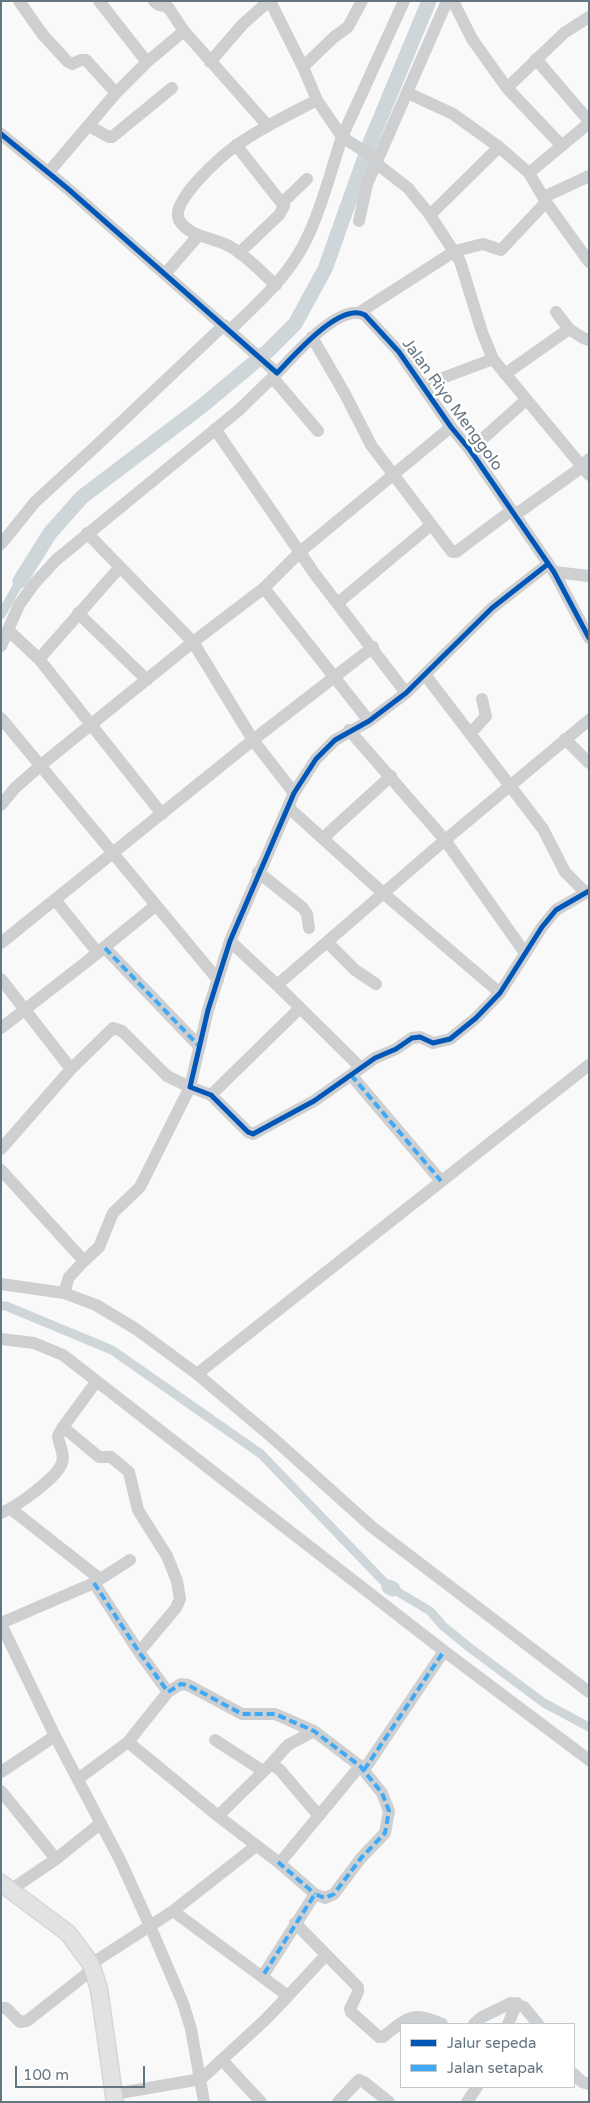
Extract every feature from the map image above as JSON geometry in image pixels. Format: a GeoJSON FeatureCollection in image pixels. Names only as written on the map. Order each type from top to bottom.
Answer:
{"type":"FeatureCollection","features":[{"type":"Feature","properties":{"kind":"main road"},"geometry":{"type":"LineString","coordinates":[[5,1887],[68,1933],[92,1967],[99,1989],[114,2098]]}},
{"type":"Feature","properties":{"kind":"street"},"geometry":{"type":"LineString","coordinates":[[18,1],[43,35],[68,62],[72,64],[85,60],[116,93]]}},
{"type":"Feature","properties":{"kind":"street"},"geometry":{"type":"LineString","coordinates":[[99,1],[146,62]]}},
{"type":"Feature","properties":{"kind":"street"},"geometry":{"type":"LineString","coordinates":[[154,1],[168,7],[184,31],[210,62],[268,126]]}},
{"type":"Feature","properties":{"kind":"street"},"geometry":{"type":"LineString","coordinates":[[210,62],[243,24],[270,1],[303,67],[317,100],[347,140],[377,160],[408,188],[430,215],[455,251],[464,271],[482,332],[493,359],[526,400],[586,467],[454,553],[371,445],[345,394],[312,337]]}},
{"type":"Feature","properties":{"kind":"street"},"geometry":{"type":"LineString","coordinates":[[303,67],[334,37],[348,27],[362,1]]}},
{"type":"Feature","properties":{"kind":"street"},"geometry":{"type":"LineString","coordinates":[[1,544],[38,498],[276,285],[308,237],[404,1]]}},
{"type":"Feature","properties":{"kind":"street"},"geometry":{"type":"LineString","coordinates":[[360,221],[367,184],[447,1]]}},
{"type":"Feature","properties":{"kind":"street"},"geometry":{"type":"LineString","coordinates":[[452,1],[472,39],[507,88],[561,145]]}},
{"type":"Feature","properties":{"kind":"street"},"geometry":{"type":"LineString","coordinates":[[507,88],[564,34],[589,17]]}},
{"type":"Feature","properties":{"kind":"street"},"geometry":{"type":"LineString","coordinates":[[48,173],[116,93],[146,62],[184,31]]}},
{"type":"Feature","properties":{"kind":"street"},"geometry":{"type":"LineString","coordinates":[[530,173],[589,122],[536,59]]}},
{"type":"Feature","properties":{"kind":"street"},"geometry":{"type":"LineString","coordinates":[[89,126],[108,137],[112,137],[172,88]]}},
{"type":"Feature","properties":{"kind":"street"},"geometry":{"type":"LineString","coordinates":[[408,93],[453,114],[500,147],[530,173],[545,200],[589,262]]}},
{"type":"Feature","properties":{"kind":"street"},"geometry":{"type":"LineString","coordinates":[[276,285],[239,253],[228,246],[198,236],[178,218],[180,205],[193,185],[236,145],[317,100]]}},
{"type":"Feature","properties":{"kind":"street"},"geometry":{"type":"LineString","coordinates":[[1,134],[248,347],[275,374],[318,430]]}},
{"type":"Feature","properties":{"kind":"street"},"geometry":{"type":"LineString","coordinates":[[236,145],[284,207],[239,253]]}},
{"type":"Feature","properties":{"kind":"street"},"geometry":{"type":"LineString","coordinates":[[430,215],[500,147]]}},
{"type":"Feature","properties":{"kind":"street"},"geometry":{"type":"LineString","coordinates":[[1,646],[19,605],[34,584],[56,560],[239,410],[323,328],[339,318],[360,312],[455,251],[483,244],[500,250],[545,200],[589,176]]}},
{"type":"Feature","properties":{"kind":"street"},"geometry":{"type":"LineString","coordinates":[[282,203],[306,179]]}},
{"type":"Feature","properties":{"kind":"street"},"geometry":{"type":"LineString","coordinates":[[165,274],[198,236]]}},
{"type":"Feature","properties":{"kind":"street","name":"Jalan Riyo Menggolo"},"geometry":{"type":"LineString","coordinates":[[360,312],[374,323],[394,346],[424,385],[451,427],[470,450],[551,568],[589,638]]}},
{"type":"Feature","properties":{"kind":"street"},"geometry":{"type":"LineString","coordinates":[[556,312],[569,329],[582,338],[589,340]]}},
{"type":"Feature","properties":{"kind":"street"},"geometry":{"type":"LineString","coordinates":[[505,374],[569,329]]}},
{"type":"Feature","properties":{"kind":"street"},"geometry":{"type":"LineString","coordinates":[[424,385],[493,359]]}},
{"type":"Feature","properties":{"kind":"street"},"geometry":{"type":"LineString","coordinates":[[470,450],[526,400]]}},
{"type":"Feature","properties":{"kind":"street"},"geometry":{"type":"LineString","coordinates":[[1,805],[41,765],[193,642],[264,588],[301,551],[451,427]]}},
{"type":"Feature","properties":{"kind":"street"},"geometry":{"type":"LineString","coordinates":[[215,429],[301,551],[314,573],[406,693]]}},
{"type":"Feature","properties":{"kind":"street"},"geometry":{"type":"LineString","coordinates":[[338,602],[431,525]]}},
{"type":"Feature","properties":{"kind":"street"},"geometry":{"type":"LineString","coordinates":[[87,534],[193,642],[253,740],[294,793]]}},
{"type":"Feature","properties":{"kind":"street"},"geometry":{"type":"LineString","coordinates":[[38,659],[120,567]]}},
{"type":"Feature","properties":{"kind":"street"},"geometry":{"type":"LineString","coordinates":[[64,1293],[69,1277],[98,1246],[113,1213],[140,1187],[190,1088],[199,1046],[230,941],[258,872],[289,808],[294,793],[321,752],[349,730],[369,720],[406,693],[426,676],[492,608],[551,568],[589,576]]}},
{"type":"Feature","properties":{"kind":"street"},"geometry":{"type":"LineString","coordinates":[[264,588],[369,720]]}},
{"type":"Feature","properties":{"kind":"street"},"geometry":{"type":"LineString","coordinates":[[78,613],[147,680]]}},
{"type":"Feature","properties":{"kind":"street"},"geometry":{"type":"LineString","coordinates":[[8,630],[38,659],[162,814]]}},
{"type":"Feature","properties":{"kind":"street"},"geometry":{"type":"LineString","coordinates":[[1,943],[253,740],[372,647]]}},
{"type":"Feature","properties":{"kind":"street"},"geometry":{"type":"LineString","coordinates":[[1,1149],[71,1069],[114,1028],[122,1031],[167,1076],[190,1088],[211,1095],[248,1132],[253,1134],[314,1101],[375,1058],[396,1049],[412,1038],[420,1037],[433,1042],[447,1040],[476,1018],[500,992],[556,910],[587,892],[565,872],[549,838],[511,785],[426,676]]}},
{"type":"Feature","properties":{"kind":"street"},"geometry":{"type":"LineString","coordinates":[[470,734],[486,716],[482,699]]}},
{"type":"Feature","properties":{"kind":"street"},"geometry":{"type":"LineString","coordinates":[[1,718],[218,980]]}},
{"type":"Feature","properties":{"kind":"street"},"geometry":{"type":"LineString","coordinates":[[277,985],[445,840],[589,720]]}},
{"type":"Feature","properties":{"kind":"street"},"geometry":{"type":"LineString","coordinates":[[349,730],[445,840],[525,953]]}},
{"type":"Feature","properties":{"kind":"street"},"geometry":{"type":"LineString","coordinates":[[565,739],[589,763]]}},
{"type":"Feature","properties":{"kind":"street"},"geometry":{"type":"LineString","coordinates":[[323,838],[391,776]]}},
{"type":"Feature","properties":{"kind":"street"},"geometry":{"type":"LineString","coordinates":[[289,808],[383,893],[500,992]]}},
{"type":"Feature","properties":{"kind":"street"},"geometry":{"type":"LineString","coordinates":[[258,872],[303,908],[307,914],[309,928]]}},
{"type":"Feature","properties":{"kind":"street"},"geometry":{"type":"LineString","coordinates":[[56,900],[101,950],[199,1046]]}},
{"type":"Feature","properties":{"kind":"street"},"geometry":{"type":"LineString","coordinates":[[1,1028],[155,906]]}},
{"type":"Feature","properties":{"kind":"street"},"geometry":{"type":"LineString","coordinates":[[230,941],[300,1008],[356,1072],[441,1181]]}},
{"type":"Feature","properties":{"kind":"street"},"geometry":{"type":"LineString","coordinates":[[327,942],[355,970],[376,984]]}},
{"type":"Feature","properties":{"kind":"street"},"geometry":{"type":"LineString","coordinates":[[1,979],[71,1069]]}},
{"type":"Feature","properties":{"kind":"street"},"geometry":{"type":"LineString","coordinates":[[211,1095],[300,1008]]}},
{"type":"Feature","properties":{"kind":"street"},"geometry":{"type":"LineString","coordinates":[[197,1374],[589,1065]]}},
{"type":"Feature","properties":{"kind":"street"},"geometry":{"type":"LineString","coordinates":[[1,1170],[84,1262]]}},
{"type":"Feature","properties":{"kind":"street"},"geometry":{"type":"LineString","coordinates":[[1,1284],[64,1293],[96,1305],[127,1324],[197,1374],[274,1439],[372,1527],[589,1692]]}},
{"type":"Feature","properties":{"kind":"street"},"geometry":{"type":"LineString","coordinates":[[1,1339],[34,1342],[63,1355],[444,1651],[587,1755]]}},
{"type":"Feature","properties":{"kind":"street"},"geometry":{"type":"LineString","coordinates":[[96,1382],[62,1427],[58,1436],[63,1453],[62,1465],[37,1490],[6,1511],[97,1581],[139,1652],[168,1692]]}},
{"type":"Feature","properties":{"kind":"street"},"geometry":{"type":"LineString","coordinates":[[62,1427],[99,1457],[111,1457],[129,1472],[138,1510],[167,1556],[177,1581],[180,1599],[176,1608],[139,1652]]}},
{"type":"Feature","properties":{"kind":"street"},"geometry":{"type":"LineString","coordinates":[[130,1560],[97,1581],[1,1624],[55,1736],[101,1823],[150,1926],[183,2003],[191,2028],[204,2102]]}},
{"type":"Feature","properties":{"kind":"street"},"geometry":{"type":"LineString","coordinates":[[278,1862],[283,1860],[362,1768],[444,1651]]}},
{"type":"Feature","properties":{"kind":"street"},"geometry":{"type":"LineString","coordinates":[[78,1778],[128,1742],[168,1692],[183,1684],[188,1684],[242,1714],[275,1714],[314,1731],[362,1768],[382,1793],[387,1803],[388,1819],[385,1833],[361,1858],[334,1894],[325,1898],[315,1894],[128,1742]]}},
{"type":"Feature","properties":{"kind":"street"},"geometry":{"type":"LineString","coordinates":[[218,1816],[288,1745],[314,1731]]}},
{"type":"Feature","properties":{"kind":"street"},"geometry":{"type":"LineString","coordinates":[[1,1772],[55,1736]]}},
{"type":"Feature","properties":{"kind":"street"},"geometry":{"type":"LineString","coordinates":[[215,1740],[266,1769]]}},
{"type":"Feature","properties":{"kind":"street"},"geometry":{"type":"LineString","coordinates":[[266,1769],[273,1766],[278,1767],[319,1816]]}},
{"type":"Feature","properties":{"kind":"street"},"geometry":{"type":"LineString","coordinates":[[1,1791],[56,1859]]}},
{"type":"Feature","properties":{"kind":"street"},"geometry":{"type":"LineString","coordinates":[[5,1887],[56,1859],[101,1823]]}},
{"type":"Feature","properties":{"kind":"street"},"geometry":{"type":"LineString","coordinates":[[1,2008],[6,2008],[20,2022],[26,2021],[92,1967],[173,1910],[256,1846]]}},
{"type":"Feature","properties":{"kind":"street"},"geometry":{"type":"LineString","coordinates":[[262,1977],[315,1894]]}},
{"type":"Feature","properties":{"kind":"street"},"geometry":{"type":"LineString","coordinates":[[173,1910],[288,1996]]}},
{"type":"Feature","properties":{"kind":"street"},"geometry":{"type":"LineString","coordinates":[[295,1923],[359,1988],[350,2009],[351,2012],[380,2037],[384,2038],[400,2026]]}},
{"type":"Feature","properties":{"kind":"street"},"geometry":{"type":"LineString","coordinates":[[114,2098],[201,2080],[271,2014],[326,1955]]}},
{"type":"Feature","properties":{"kind":"street"},"geometry":{"type":"LineString","coordinates":[[476,2023],[505,2004],[517,2003],[524,2007],[537,2023]]}},
{"type":"Feature","properties":{"kind":"street"},"geometry":{"type":"LineString","coordinates":[[508,2023],[517,2003]]}},
{"type":"Feature","properties":{"kind":"street"},"geometry":{"type":"LineString","coordinates":[[404,2023],[414,2016],[421,2016],[439,2023]]}},
{"type":"Feature","properties":{"kind":"street"},"geometry":{"type":"LineString","coordinates":[[222,2060],[261,2102]]}},
{"type":"Feature","properties":{"kind":"street"},"geometry":{"type":"LineString","coordinates":[[575,2075],[582,2082],[589,2084]]}},
{"type":"Feature","properties":{"kind":"street"},"geometry":{"type":"LineString","coordinates":[[338,2102],[357,2081],[361,2080],[389,2102]]}},
{"type":"Feature","properties":{"kind":"street"},"geometry":{"type":"LineString","coordinates":[[467,2102],[476,2088]]}},
{"type":"Feature","properties":{"kind":"waterway"},"geometry":{"type":"LineString","coordinates":[[20,581],[50,533],[82,497],[202,406],[268,351],[295,324],[325,269],[370,143],[429,1]]}},
{"type":"Feature","properties":{"kind":"waterway"},"geometry":{"type":"LineString","coordinates":[[1,615],[20,581]]}},
{"type":"Feature","properties":{"kind":"waterway"},"geometry":{"type":"LineString","coordinates":[[1,1306],[6,1306],[112,1350],[261,1454],[389,1587]]}},
{"type":"Feature","properties":{"kind":"waterway"},"geometry":{"type":"LineString","coordinates":[[389,1587],[393,1589]]}},
{"type":"Feature","properties":{"kind":"waterway"},"geometry":{"type":"LineString","coordinates":[[393,1589],[430,1611],[443,1626],[470,1648],[544,1703],[589,1727]]}},
{"type":"Feature","properties":{"kind":"marked path"},"geometry":{"type":"LineString","coordinates":[[105,948],[199,1046]]}},
{"type":"Feature","properties":{"kind":"marked path"},"geometry":{"type":"LineString","coordinates":[[351,1075],[441,1181]]}},
{"type":"Feature","properties":{"kind":"marked path"},"geometry":{"type":"LineString","coordinates":[[94,1583],[139,1652],[168,1692],[181,1684],[188,1685],[242,1714],[275,1714],[314,1731],[360,1766],[382,1793],[389,1811],[385,1833],[361,1858],[334,1894],[325,1898],[315,1894],[262,1977]]}},
{"type":"Feature","properties":{"kind":"marked path"},"geometry":{"type":"LineString","coordinates":[[364,1770],[444,1651]]}},
{"type":"Feature","properties":{"kind":"marked path"},"geometry":{"type":"LineString","coordinates":[[278,1862],[315,1894]]}},
{"type":"Feature","properties":{"kind":"cycle path"},"geometry":{"type":"LineString","coordinates":[[1,134],[67,188],[277,373],[305,344],[330,323],[343,316],[355,313],[365,315],[399,352],[451,427],[470,450],[554,572],[589,638]]}},
{"type":"Feature","properties":{"kind":"cycle path"},"geometry":{"type":"LineString","coordinates":[[548,564],[492,608],[406,693],[369,721],[335,740],[316,759],[294,793],[230,941],[208,1010],[190,1087],[211,1095],[248,1132],[253,1134],[314,1101],[375,1058],[396,1049],[412,1038],[420,1037],[433,1043],[450,1039],[476,1018],[500,993],[542,927],[556,910],[589,891]]}}]}
